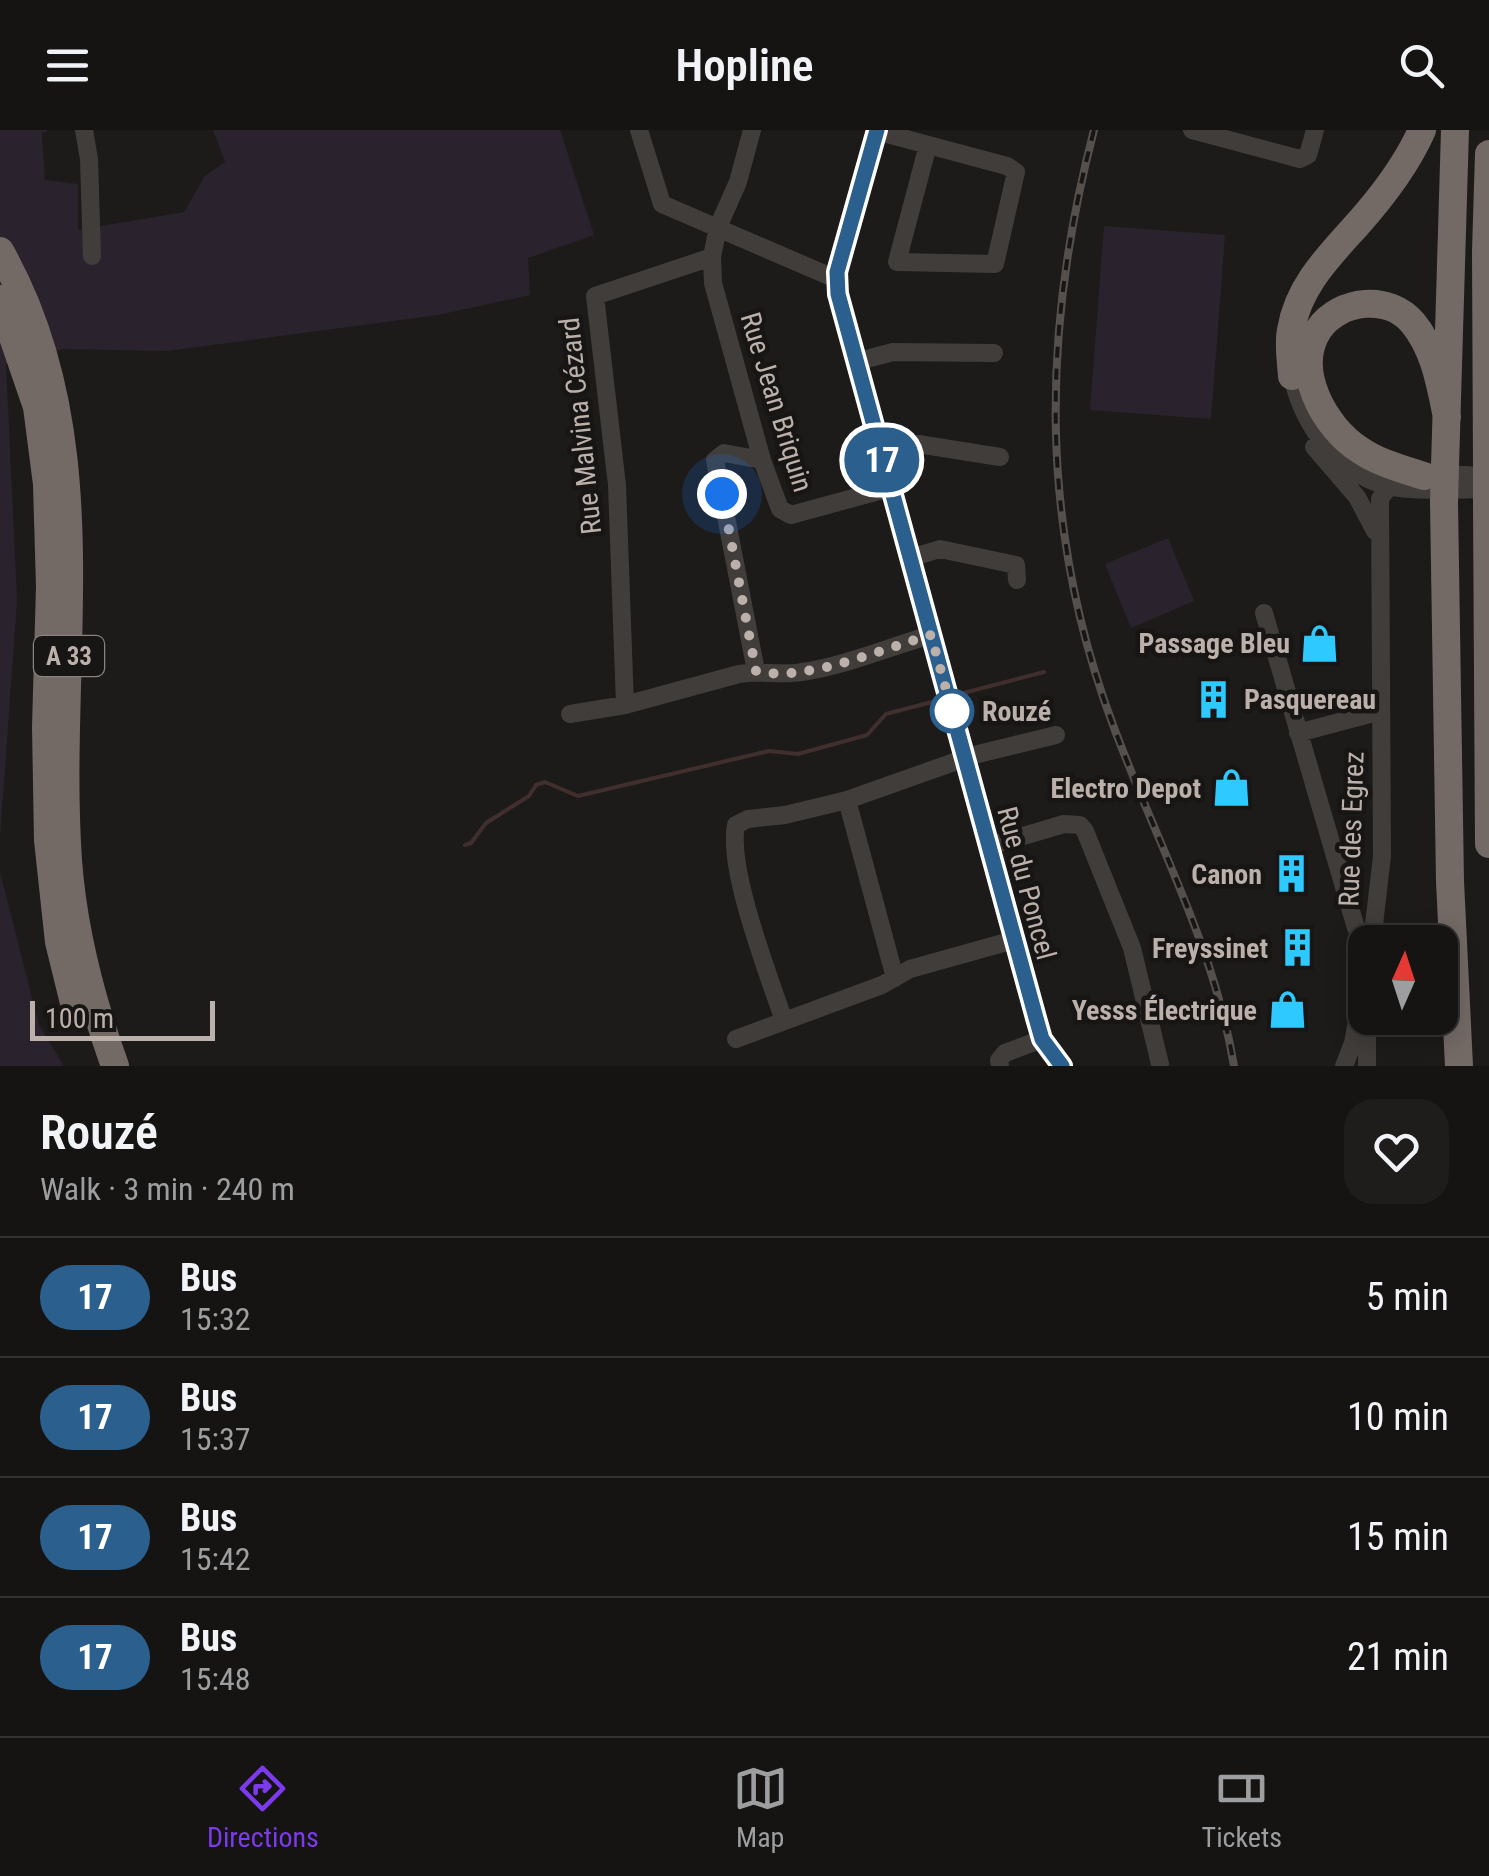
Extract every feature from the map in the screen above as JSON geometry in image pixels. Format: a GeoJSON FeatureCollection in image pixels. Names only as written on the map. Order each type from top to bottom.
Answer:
{"type":"FeatureCollection","features":[{"type":"Feature","properties":{"kind":"highway"},"geometry":{"type":"LineString","coordinates":[[1292,376],[1291,328],[1304,293],[1328,255],[1385,192],[1422,130]]}},
{"type":"Feature","properties":{"kind":"highway"},"geometry":{"type":"LineString","coordinates":[[1426,477],[1446,417],[1455,130]]}},
{"type":"Feature","properties":{"kind":"highway"},"geometry":{"type":"LineString","coordinates":[[1489,154],[1489,844]]}},
{"type":"Feature","properties":{"kind":"highway","name":"A 33"},"geometry":{"type":"LineString","coordinates":[[0,251],[22,296],[46,362],[64,451],[71,573],[68,860],[79,944],[115,1066]]}},
{"type":"Feature","properties":{"kind":"highway","name":"A 33"},"geometry":{"type":"LineString","coordinates":[[0,299],[37,407],[45,462],[50,536],[46,758],[50,873],[66,970],[95,1066]]}},
{"type":"Feature","properties":{"kind":"highway"},"geometry":{"type":"LineString","coordinates":[[1446,417],[1428,346],[1407,316],[1394,308],[1367,303],[1338,312],[1318,331],[1309,369],[1315,393],[1331,422],[1361,451],[1385,464],[1426,477],[1444,503],[1453,925]]}},
{"type":"Feature","properties":{"kind":"highway"},"geometry":{"type":"LineString","coordinates":[[1458,1023],[1460,1066]]}},
{"type":"Feature","properties":{"kind":"highway"},"geometry":{"type":"LineString","coordinates":[[1447,1035],[1448,1066]]}},
{"type":"Feature","properties":{"kind":"street"},"geometry":{"type":"LineString","coordinates":[[84,130],[92,256]]}},
{"type":"Feature","properties":{"kind":"street"},"geometry":{"type":"LineString","coordinates":[[639,130],[662,204],[836,279]]}},
{"type":"Feature","properties":{"kind":"street"},"geometry":{"type":"LineString","coordinates":[[712,257],[718,226],[738,182],[752,130]]}},
{"type":"Feature","properties":{"kind":"street"},"geometry":{"type":"LineString","coordinates":[[877,130],[1007,166],[1016,172],[995,264],[897,262],[928,145]]}},
{"type":"Feature","properties":{"kind":"street","name":"Rue du Poncel"},"geometry":{"type":"LineString","coordinates":[[877,130],[836,279],[855,362],[1042,1039],[1062,1066]]}},
{"type":"Feature","properties":{"kind":"street"},"geometry":{"type":"LineString","coordinates":[[1192,130],[1300,159],[1308,155],[1315,130]]}},
{"type":"Feature","properties":{"kind":"street","name":"Rue Jean Briquin"},"geometry":{"type":"LineString","coordinates":[[712,257],[713,283],[762,460],[780,509],[790,516],[890,488]]}},
{"type":"Feature","properties":{"kind":"street","name":"Rue Malvina Cézard"},"geometry":{"type":"LineString","coordinates":[[625,705],[618,485],[595,296],[712,257]]}},
{"type":"Feature","properties":{"kind":"street"},"geometry":{"type":"LineString","coordinates":[[855,362],[893,352],[994,353]]}},
{"type":"Feature","properties":{"kind":"street"},"geometry":{"type":"LineString","coordinates":[[1292,376],[1304,416],[1342,461],[1390,486]]}},
{"type":"Feature","properties":{"kind":"street"},"geometry":{"type":"LineString","coordinates":[[1304,416],[1301,426],[1306,436],[1357,497],[1378,536]]}},
{"type":"Feature","properties":{"kind":"street"},"geometry":{"type":"LineString","coordinates":[[880,451],[918,444],[1000,457]]}},
{"type":"Feature","properties":{"kind":"street"},"geometry":{"type":"LineString","coordinates":[[756,671],[716,460],[724,453],[762,460]]}},
{"type":"Feature","properties":{"kind":"street"},"geometry":{"type":"LineString","coordinates":[[1378,512],[1380,500],[1390,486],[1426,477],[1488,484]]}},
{"type":"Feature","properties":{"kind":"street"},"geometry":{"type":"LineString","coordinates":[[1378,512],[1426,477]]}},
{"type":"Feature","properties":{"kind":"street","name":"Rue des Egrez"},"geometry":{"type":"LineString","coordinates":[[1374,925],[1382,856],[1378,512]]}},
{"type":"Feature","properties":{"kind":"street"},"geometry":{"type":"LineString","coordinates":[[910,558],[940,549],[1016,565],[1017,580]]}},
{"type":"Feature","properties":{"kind":"street"},"geometry":{"type":"LineString","coordinates":[[1264,613],[1355,925]]}},
{"type":"Feature","properties":{"kind":"street"},"geometry":{"type":"LineString","coordinates":[[570,714],[625,705],[756,671],[776,676],[806,672],[931,635]]}},
{"type":"Feature","properties":{"kind":"street"},"geometry":{"type":"LineString","coordinates":[[1298,734],[1381,711]]}},
{"type":"Feature","properties":{"kind":"street"},"geometry":{"type":"LineString","coordinates":[[784,1021],[749,914],[736,825],[748,819],[847,800],[906,776],[1037,737],[1056,735]]}},
{"type":"Feature","properties":{"kind":"street"},"geometry":{"type":"LineString","coordinates":[[847,800],[894,978]]}},
{"type":"Feature","properties":{"kind":"street"},"geometry":{"type":"LineString","coordinates":[[989,846],[1064,824],[1080,825],[1084,830],[1132,948],[1160,1064]]}},
{"type":"Feature","properties":{"kind":"street"},"geometry":{"type":"LineString","coordinates":[[736,1039],[910,969],[1014,940]]}},
{"type":"Feature","properties":{"kind":"street"},"geometry":{"type":"LineString","coordinates":[[1344,1066],[1353,1035]]}},
{"type":"Feature","properties":{"kind":"street"},"geometry":{"type":"LineString","coordinates":[[1367,1035],[1367,1066]]}},
{"type":"Feature","properties":{"kind":"street"},"geometry":{"type":"LineString","coordinates":[[1000,1066],[999,1060],[1005,1054],[1042,1039]]}},
{"type":"Feature","properties":{"kind":"shaded area"},"geometry":{"type":"Polygon","coordinates":[[[0,130],[49,130],[42,133],[45,180],[78,184],[78,230],[184,212],[205,176],[225,162],[213,130],[560,130],[594,235],[528,258],[530,295],[438,315],[167,351],[63,349],[6,364],[17,601],[0,838],[0,130]]]}},
{"type":"Feature","properties":{"kind":"shaded area"},"geometry":{"type":"Polygon","coordinates":[[[1104,226],[1225,235],[1211,419],[1090,410],[1104,226]]]}},
{"type":"Feature","properties":{"kind":"shaded area"},"geometry":{"type":"Polygon","coordinates":[[[1168,538],[1194,601],[1131,628],[1105,564],[1168,538]]]}},
{"type":"Feature","properties":{"kind":"shaded area"},"geometry":{"type":"Polygon","coordinates":[[[0,872],[39,1025],[64,1066],[0,1066],[0,872]]]}},
{"type":"Feature","properties":{"kind":"waterway"},"geometry":{"type":"LineString","coordinates":[[952,696],[1044,672]]}},
{"type":"Feature","properties":{"kind":"waterway"},"geometry":{"type":"LineString","coordinates":[[465,845],[486,823],[545,782],[578,796],[769,751],[798,754],[867,735],[886,714],[943,699]]}},
{"type":"Feature","properties":{"kind":"railway"},"geometry":{"type":"LineString","coordinates":[[1094,130],[1064,281],[1057,355],[1060,503],[1071,577],[1113,725],[1213,978],[1234,1066]]}},
{"type":"Feature","properties":{"kind":"bus line","name":"17"},"geometry":{"type":"LineString","coordinates":[[877,130],[837,272],[838,294],[1042,1039],[1062,1066]]}},
{"type":"Feature","properties":{"kind":"place","name":"Passage Bleu"},"geometry":{"type":"Point","coordinates":[1320,643]}},
{"type":"Feature","properties":{"kind":"place","name":"Pasquereau"},"geometry":{"type":"Point","coordinates":[1214,699]}},
{"type":"Feature","properties":{"kind":"place","name":"Rouzé"},"geometry":{"type":"Point","coordinates":[952,711]}},
{"type":"Feature","properties":{"kind":"place","name":"Electro Depot"},"geometry":{"type":"Point","coordinates":[1231,788]}},
{"type":"Feature","properties":{"kind":"place","name":"Canon"},"geometry":{"type":"Point","coordinates":[1292,874]}},
{"type":"Feature","properties":{"kind":"place","name":"Freyssinet"},"geometry":{"type":"Point","coordinates":[1298,948]}},
{"type":"Feature","properties":{"kind":"place","name":"Yesss Électrique"},"geometry":{"type":"Point","coordinates":[1287,1010]}},
{"type":"Feature","properties":{"kind":"route"},"geometry":{"type":"LineString","coordinates":[[722,494],[756,671],[776,676],[806,672],[931,635],[952,711]]}}]}
